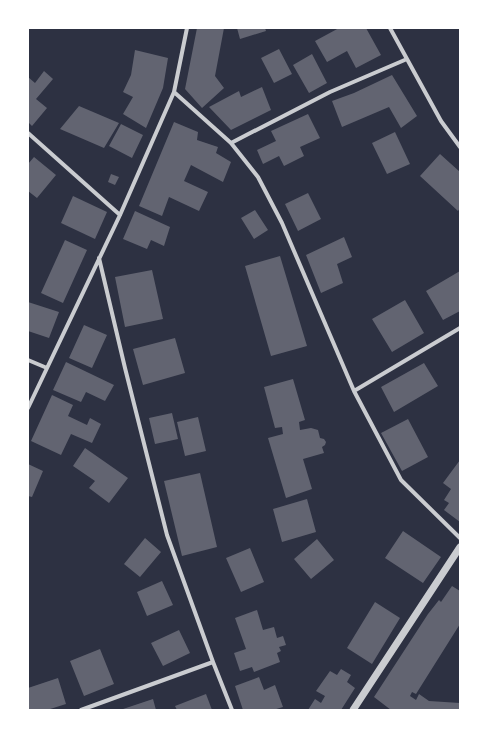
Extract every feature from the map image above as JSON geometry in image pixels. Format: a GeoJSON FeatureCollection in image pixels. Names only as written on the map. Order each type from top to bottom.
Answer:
{"type":"FeatureCollection","features":[{"type":"Feature","properties":{"kind":"street"},"geometry":{"type":"LineString","coordinates":[[28,408],[120,215],[174,92],[186,28]]}},
{"type":"Feature","properties":{"kind":"street"},"geometry":{"type":"LineString","coordinates":[[390,28],[442,121],[460,147]]}},
{"type":"Feature","properties":{"kind":"street"},"geometry":{"type":"LineString","coordinates":[[231,143],[330,92],[407,59]]}},
{"type":"Feature","properties":{"kind":"street"},"geometry":{"type":"LineString","coordinates":[[174,92],[231,143],[258,177],[282,223],[354,391],[401,480],[460,538]]}},
{"type":"Feature","properties":{"kind":"street"},"geometry":{"type":"LineString","coordinates":[[28,133],[120,215]]}},
{"type":"Feature","properties":{"kind":"street"},"geometry":{"type":"LineString","coordinates":[[99,258],[123,361],[167,535],[232,710]]}},
{"type":"Feature","properties":{"kind":"street"},"geometry":{"type":"LineString","coordinates":[[354,391],[460,328]]}},
{"type":"Feature","properties":{"kind":"street"},"geometry":{"type":"LineString","coordinates":[[28,360],[47,368]]}},
{"type":"Feature","properties":{"kind":"street"},"geometry":{"type":"LineString","coordinates":[[353,710],[460,547]]}},
{"type":"Feature","properties":{"kind":"street"},"geometry":{"type":"LineString","coordinates":[[81,710],[213,662]]}},
{"type":"Feature","properties":{"kind":"building"},"geometry":{"type":"Polygon","coordinates":[[[197,28],[224,28],[215,76],[224,88],[202,108],[185,89],[197,28]]]}},
{"type":"Feature","properties":{"kind":"building"},"geometry":{"type":"Polygon","coordinates":[[[237,28],[265,28],[266,31],[240,39],[237,28]]]}},
{"type":"Feature","properties":{"kind":"building"},"geometry":{"type":"Polygon","coordinates":[[[339,28],[366,28],[381,55],[356,68],[347,51],[327,62],[315,41],[339,28]]]}},
{"type":"Feature","properties":{"kind":"building"},"geometry":{"type":"Polygon","coordinates":[[[279,49],[292,74],[274,83],[261,58],[279,49]]]}},
{"type":"Feature","properties":{"kind":"building"},"geometry":{"type":"Polygon","coordinates":[[[135,50],[168,58],[163,88],[146,128],[123,114],[133,97],[123,92],[131,75],[135,50]]]}},
{"type":"Feature","properties":{"kind":"building"},"geometry":{"type":"Polygon","coordinates":[[[312,54],[327,83],[309,93],[293,65],[312,54]]]}},
{"type":"Feature","properties":{"kind":"building"},"geometry":{"type":"Polygon","coordinates":[[[44,71],[53,79],[36,99],[47,108],[32,126],[28,122],[28,77],[35,83],[44,71]]]}},
{"type":"Feature","properties":{"kind":"building"},"geometry":{"type":"Polygon","coordinates":[[[392,75],[417,116],[401,128],[389,107],[342,127],[332,101],[354,93],[392,75]]]}},
{"type":"Feature","properties":{"kind":"building"},"geometry":{"type":"Polygon","coordinates":[[[262,87],[271,110],[231,130],[209,107],[239,91],[241,97],[262,87]]]}},
{"type":"Feature","properties":{"kind":"building"},"geometry":{"type":"Polygon","coordinates":[[[79,106],[119,123],[104,148],[60,129],[79,106]]]}},
{"type":"Feature","properties":{"kind":"building"},"geometry":{"type":"Polygon","coordinates":[[[308,114],[320,138],[300,147],[304,156],[284,166],[279,156],[263,164],[257,150],[276,141],[271,131],[308,114]]]}},
{"type":"Feature","properties":{"kind":"building"},"geometry":{"type":"Polygon","coordinates":[[[174,122],[198,132],[197,140],[218,147],[216,153],[231,162],[223,182],[191,165],[184,181],[208,192],[199,211],[169,197],[162,216],[139,206],[174,122]]]}},
{"type":"Feature","properties":{"kind":"building"},"geometry":{"type":"Polygon","coordinates":[[[121,124],[143,135],[132,158],[109,146],[121,124]]]}},
{"type":"Feature","properties":{"kind":"building"},"geometry":{"type":"Polygon","coordinates":[[[395,132],[410,164],[387,174],[372,143],[395,132]]]}},
{"type":"Feature","properties":{"kind":"building"},"geometry":{"type":"Polygon","coordinates":[[[440,154],[460,172],[460,208],[458,211],[420,176],[440,154]]]}},
{"type":"Feature","properties":{"kind":"building"},"geometry":{"type":"Polygon","coordinates":[[[34,157],[56,175],[37,198],[28,191],[28,164],[34,157]]]}},
{"type":"Feature","properties":{"kind":"building"},"geometry":{"type":"Polygon","coordinates":[[[111,174],[119,177],[115,185],[108,182],[111,174]]]}},
{"type":"Feature","properties":{"kind":"building"},"geometry":{"type":"Polygon","coordinates":[[[308,193],[321,219],[298,231],[285,204],[308,193]]]}},
{"type":"Feature","properties":{"kind":"building"},"geometry":{"type":"Polygon","coordinates":[[[73,196],[107,212],[95,239],[61,223],[73,196]]]}},
{"type":"Feature","properties":{"kind":"building"},"geometry":{"type":"Polygon","coordinates":[[[255,210],[268,230],[254,239],[241,218],[255,210]]]}},
{"type":"Feature","properties":{"kind":"building"},"geometry":{"type":"Polygon","coordinates":[[[135,211],[170,227],[164,246],[151,240],[147,249],[123,239],[135,211]]]}},
{"type":"Feature","properties":{"kind":"building"},"geometry":{"type":"Polygon","coordinates":[[[344,237],[352,257],[337,264],[343,283],[321,293],[306,255],[344,237]]]}},
{"type":"Feature","properties":{"kind":"building"},"geometry":{"type":"Polygon","coordinates":[[[65,240],[87,250],[63,303],[41,293],[65,240]]]}},
{"type":"Feature","properties":{"kind":"building"},"geometry":{"type":"Polygon","coordinates":[[[280,256],[307,346],[271,356],[245,266],[280,256]]]}},
{"type":"Feature","properties":{"kind":"building"},"geometry":{"type":"Polygon","coordinates":[[[152,270],[163,319],[125,327],[115,277],[152,270]]]}},
{"type":"Feature","properties":{"kind":"building"},"geometry":{"type":"Polygon","coordinates":[[[460,271],[460,311],[443,320],[426,291],[460,271]]]}},
{"type":"Feature","properties":{"kind":"building"},"geometry":{"type":"Polygon","coordinates":[[[405,300],[424,333],[392,352],[372,319],[405,300]]]}},
{"type":"Feature","properties":{"kind":"building"},"geometry":{"type":"Polygon","coordinates":[[[28,302],[59,312],[49,338],[28,331],[28,302]]]}},
{"type":"Feature","properties":{"kind":"building"},"geometry":{"type":"Polygon","coordinates":[[[84,325],[107,335],[92,368],[69,358],[84,325]]]}},
{"type":"Feature","properties":{"kind":"building"},"geometry":{"type":"Polygon","coordinates":[[[175,338],[185,373],[143,385],[133,349],[175,338]]]}},
{"type":"Feature","properties":{"kind":"building"},"geometry":{"type":"Polygon","coordinates":[[[66,362],[114,385],[105,401],[86,392],[81,402],[53,390],[66,362]]]}},
{"type":"Feature","properties":{"kind":"building"},"geometry":{"type":"Polygon","coordinates":[[[424,363],[438,386],[394,412],[381,387],[424,363]]]}},
{"type":"Feature","properties":{"kind":"building"},"geometry":{"type":"Polygon","coordinates":[[[293,379],[305,420],[299,422],[300,430],[311,428],[318,430],[320,438],[324,439],[326,442],[322,447],[324,453],[303,459],[312,489],[286,498],[268,438],[283,434],[282,427],[275,428],[264,387],[293,379]]]}},
{"type":"Feature","properties":{"kind":"building"},"geometry":{"type":"Polygon","coordinates":[[[52,395],[73,405],[68,416],[87,425],[90,418],[101,424],[92,443],[71,434],[61,455],[31,441],[52,395]]]}},
{"type":"Feature","properties":{"kind":"building"},"geometry":{"type":"Polygon","coordinates":[[[172,413],[178,439],[155,444],[149,418],[172,413]]]}},
{"type":"Feature","properties":{"kind":"building"},"geometry":{"type":"Polygon","coordinates":[[[198,417],[206,451],[185,456],[177,422],[198,417]]]}},
{"type":"Feature","properties":{"kind":"building"},"geometry":{"type":"Polygon","coordinates":[[[408,419],[428,457],[402,471],[381,433],[408,419]]]}},
{"type":"Feature","properties":{"kind":"building"},"geometry":{"type":"Polygon","coordinates":[[[85,448],[128,478],[109,503],[89,488],[95,481],[73,466],[85,448]]]}},
{"type":"Feature","properties":{"kind":"building"},"geometry":{"type":"Polygon","coordinates":[[[460,460],[460,522],[444,510],[449,503],[444,500],[451,489],[443,483],[460,460]]]}},
{"type":"Feature","properties":{"kind":"building"},"geometry":{"type":"Polygon","coordinates":[[[28,464],[43,471],[32,497],[28,496],[28,464]]]}},
{"type":"Feature","properties":{"kind":"building"},"geometry":{"type":"Polygon","coordinates":[[[200,473],[217,547],[182,556],[164,481],[200,473]]]}},
{"type":"Feature","properties":{"kind":"building"},"geometry":{"type":"Polygon","coordinates":[[[307,499],[316,532],[282,542],[273,509],[307,499]]]}},
{"type":"Feature","properties":{"kind":"building"},"geometry":{"type":"Polygon","coordinates":[[[403,531],[441,557],[423,583],[385,558],[403,531]]]}},
{"type":"Feature","properties":{"kind":"building"},"geometry":{"type":"Polygon","coordinates":[[[145,538],[161,552],[140,577],[124,564],[145,538]]]}},
{"type":"Feature","properties":{"kind":"building"},"geometry":{"type":"Polygon","coordinates":[[[317,539],[334,560],[311,579],[294,559],[317,539]]]}},
{"type":"Feature","properties":{"kind":"building"},"geometry":{"type":"Polygon","coordinates":[[[250,548],[264,582],[241,592],[226,558],[250,548]]]}},
{"type":"Feature","properties":{"kind":"building"},"geometry":{"type":"Polygon","coordinates":[[[162,581],[173,605],[147,616],[137,592],[162,581]]]}},
{"type":"Feature","properties":{"kind":"building"},"geometry":{"type":"Polygon","coordinates":[[[452,586],[460,591],[460,624],[416,694],[412,692],[410,696],[416,700],[419,694],[429,701],[460,703],[460,710],[391,710],[374,697],[428,614],[439,600],[441,602],[452,586]]]}},
{"type":"Feature","properties":{"kind":"building"},"geometry":{"type":"Polygon","coordinates":[[[375,602],[400,618],[372,664],[347,648],[375,602]]]}},
{"type":"Feature","properties":{"kind":"building"},"geometry":{"type":"Polygon","coordinates":[[[257,610],[263,630],[274,627],[277,638],[283,636],[286,645],[279,647],[281,651],[277,653],[280,662],[254,672],[252,667],[240,671],[234,653],[246,649],[235,618],[257,610]]]}},
{"type":"Feature","properties":{"kind":"building"},"geometry":{"type":"Polygon","coordinates":[[[179,630],[190,653],[163,666],[151,643],[179,630]]]}},
{"type":"Feature","properties":{"kind":"building"},"geometry":{"type":"Polygon","coordinates":[[[100,649],[114,684],[84,696],[70,661],[100,649]]]}},
{"type":"Feature","properties":{"kind":"building"},"geometry":{"type":"Polygon","coordinates":[[[341,669],[351,675],[347,682],[355,688],[341,710],[308,710],[315,699],[321,703],[325,696],[316,691],[330,671],[337,675],[341,669]]]}},
{"type":"Feature","properties":{"kind":"building"},"geometry":{"type":"Polygon","coordinates":[[[259,677],[264,690],[275,685],[283,707],[273,710],[243,710],[235,686],[259,677]]]}},
{"type":"Feature","properties":{"kind":"building"},"geometry":{"type":"Polygon","coordinates":[[[58,678],[66,704],[47,710],[29,710],[28,688],[58,678]]]}},
{"type":"Feature","properties":{"kind":"building"},"geometry":{"type":"Polygon","coordinates":[[[206,694],[212,710],[177,710],[175,706],[206,694]]]}},
{"type":"Feature","properties":{"kind":"building"},"geometry":{"type":"Polygon","coordinates":[[[153,699],[156,710],[120,710],[153,699]]]}}]}
